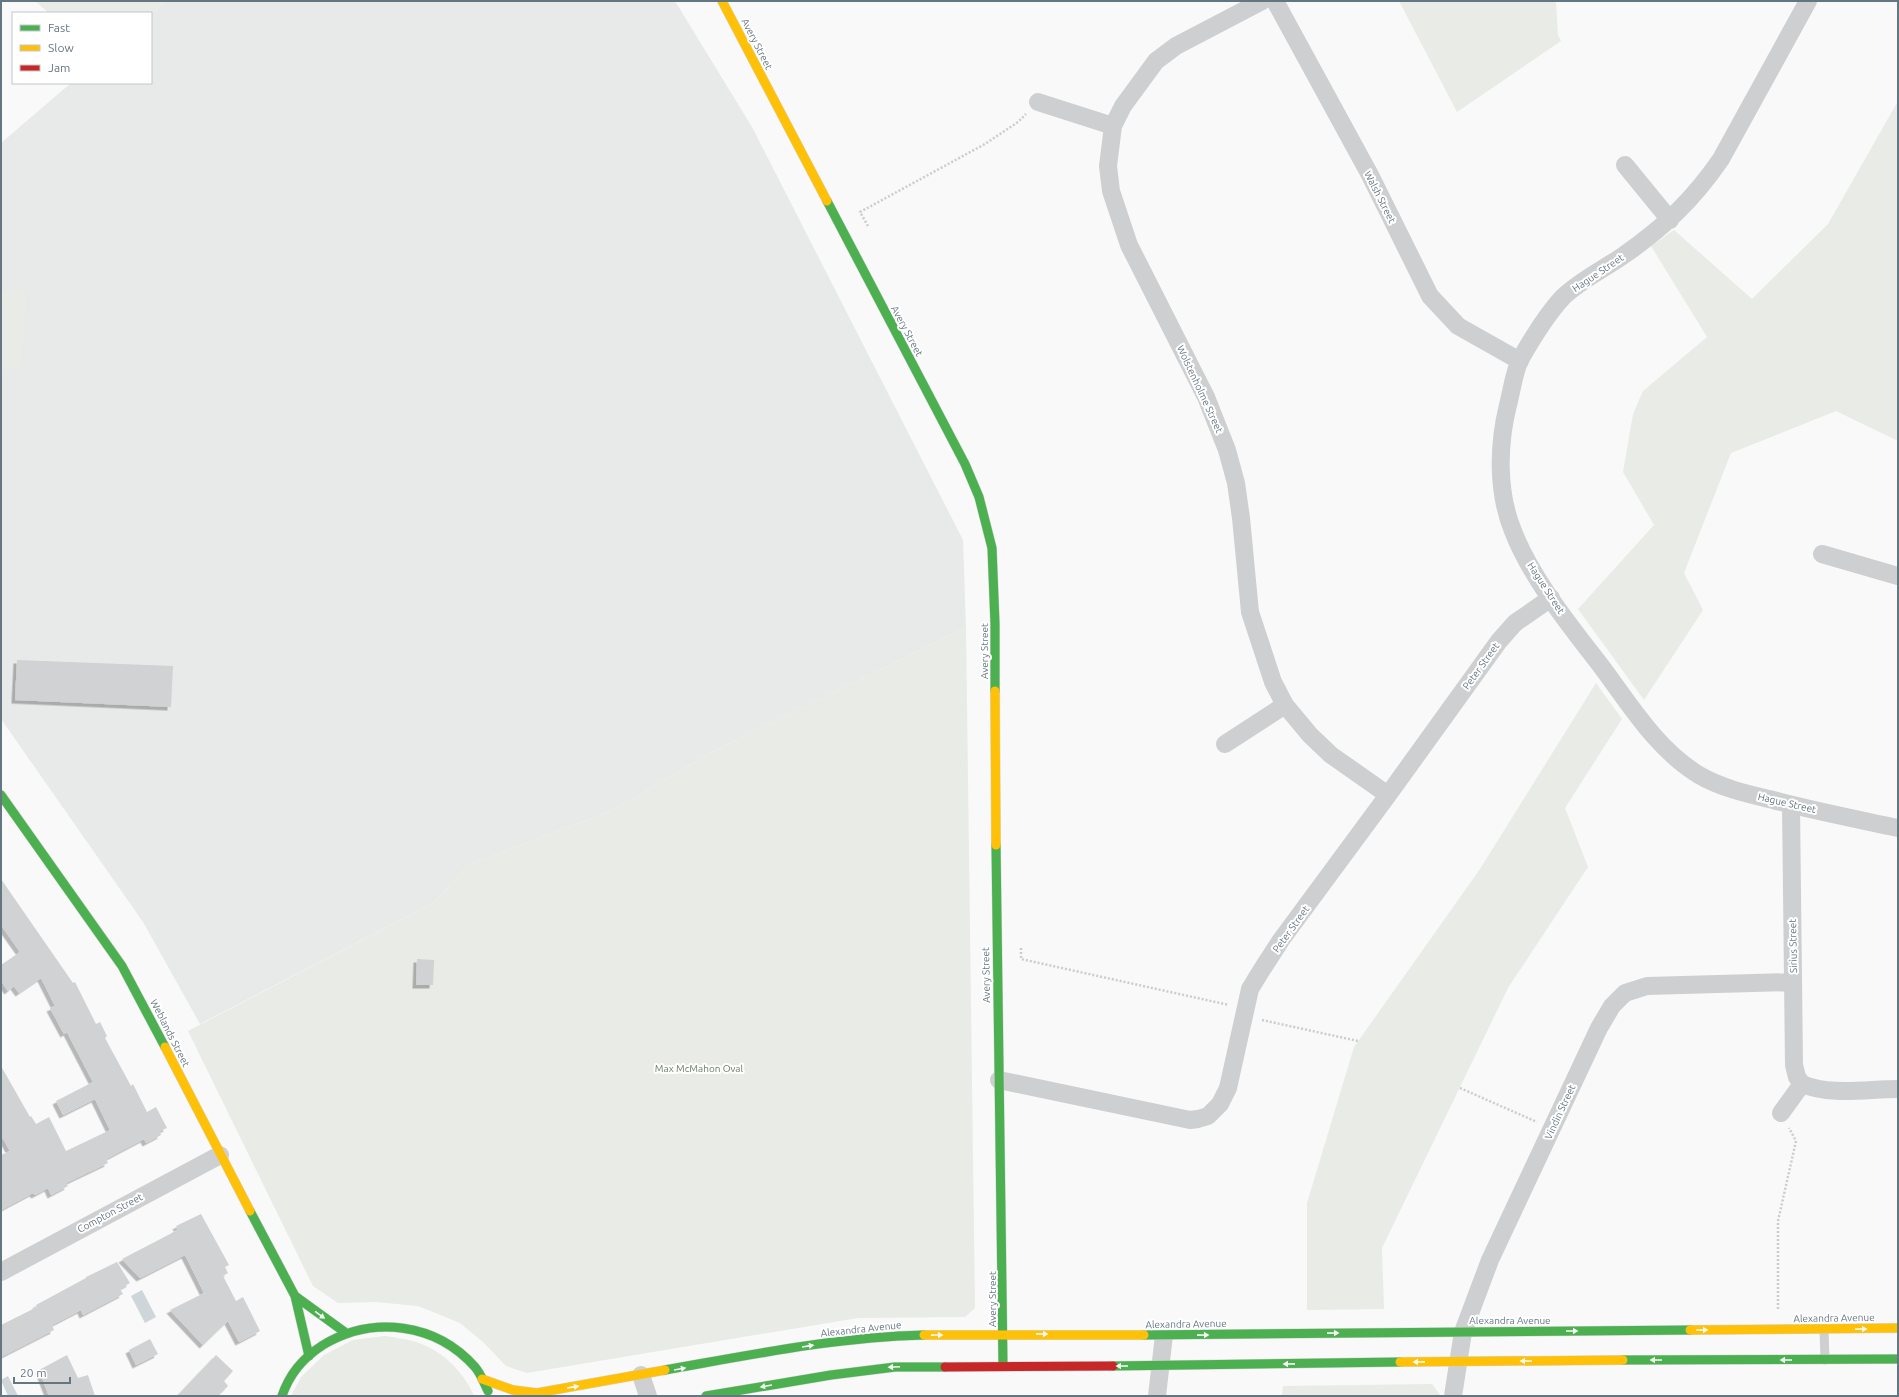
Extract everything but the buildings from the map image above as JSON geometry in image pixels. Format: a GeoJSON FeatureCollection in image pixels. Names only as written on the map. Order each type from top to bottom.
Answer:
{"type":"FeatureCollection","features":[{"type":"Feature","properties":{"kind":"main road","name":"Avery Street"},"geometry":{"type":"LineString","coordinates":[[722,1],[964,464],[979,497],[986,519],[992,548],[995,624],[995,789],[1003,1366]]}},
{"type":"Feature","properties":{"kind":"main road","name":"Weblands Street"},"geometry":{"type":"LineString","coordinates":[[1,795],[122,966],[220,1156],[295,1296],[309,1356]]}},
{"type":"Feature","properties":{"kind":"main road","name":"Weblands Street"},"geometry":{"type":"LineString","coordinates":[[295,1296],[346,1333]]}},
{"type":"Feature","properties":{"kind":"main road"},"geometry":{"type":"LineString","coordinates":[[282,1396],[294,1373],[309,1356],[327,1342],[346,1333],[365,1327],[386,1325],[406,1327],[426,1332],[445,1341],[462,1353],[476,1368],[491,1396]]}},
{"type":"Feature","properties":{"kind":"main road","name":"Alexandra Avenue"},"geometry":{"type":"LineString","coordinates":[[482,1379],[507,1391],[524,1394],[540,1394],[544,1391],[642,1376],[853,1339],[885,1336],[1003,1334],[1164,1336],[1898,1328]]}},
{"type":"Feature","properties":{"kind":"main road"},"geometry":{"type":"LineString","coordinates":[[706,1396],[867,1369],[903,1367],[1161,1366],[1458,1361],[1898,1359]]}},
{"type":"Feature","properties":{"kind":"street","name":"Wolstenholme Street"},"geometry":{"type":"LineString","coordinates":[[1262,1],[1176,46],[1156,61],[1123,106],[1113,126],[1108,166],[1113,198],[1129,246],[1206,397],[1227,450],[1236,483],[1241,518],[1250,612],[1273,682],[1285,705],[1310,735],[1331,754],[1388,795]]}},
{"type":"Feature","properties":{"kind":"street","name":"Walsh Street"},"geometry":{"type":"LineString","coordinates":[[1275,1],[1370,175],[1430,296],[1458,326],[1520,361]]}},
{"type":"Feature","properties":{"kind":"street","name":"Hague Street"},"geometry":{"type":"LineString","coordinates":[[1808,1],[1721,159],[1707,180],[1670,220],[1642,242],[1588,278],[1563,298],[1543,323],[1520,361],[1505,416],[1500,457],[1501,481],[1512,529],[1521,548],[1551,598],[1648,730],[1670,753],[1700,775],[1738,792],[1898,828]]}},
{"type":"Feature","properties":{"kind":"street"},"geometry":{"type":"LineString","coordinates":[[1038,102],[1113,126]]}},
{"type":"Feature","properties":{"kind":"street"},"geometry":{"type":"LineString","coordinates":[[1625,165],[1670,220]]}},
{"type":"Feature","properties":{"kind":"street"},"geometry":{"type":"LineString","coordinates":[[1822,554],[1898,576]]}},
{"type":"Feature","properties":{"kind":"street","name":"Peter Street"},"geometry":{"type":"LineString","coordinates":[[999,1080],[1182,1118],[1198,1120],[1208,1116],[1220,1104],[1228,1088],[1250,989],[1281,940],[1499,641],[1514,624],[1551,598]]}},
{"type":"Feature","properties":{"kind":"street"},"geometry":{"type":"LineString","coordinates":[[1225,744],[1285,705]]}},
{"type":"Feature","properties":{"kind":"street","name":"Sirius Street"},"geometry":{"type":"LineString","coordinates":[[1791,805],[1794,1065],[1797,1077],[1802,1084]]}},
{"type":"Feature","properties":{"kind":"street","name":"Vindin Street"},"geometry":{"type":"LineString","coordinates":[[1453,1396],[1463,1332],[1490,1260],[1599,1028],[1612,1006],[1625,993],[1647,986],[1793,982]]}},
{"type":"Feature","properties":{"kind":"street"},"geometry":{"type":"LineString","coordinates":[[1781,1113],[1802,1084],[1811,1088],[1829,1090],[1898,1089]]}},
{"type":"Feature","properties":{"kind":"street","name":"Compton Street"},"geometry":{"type":"LineString","coordinates":[[1,1272],[220,1156]]}},
{"type":"Feature","properties":{"kind":"street"},"geometry":{"type":"LineString","coordinates":[[1157,1396],[1164,1336]]}},
{"type":"Feature","properties":{"kind":"street"},"geometry":{"type":"LineString","coordinates":[[642,1376],[648,1396]]}},
{"type":"Feature","properties":{"kind":"lane"},"geometry":{"type":"LineString","coordinates":[[1824,1329],[1825,1360]]}},
{"type":"Feature","properties":{"kind":"path"},"geometry":{"type":"LineString","coordinates":[[868,226],[860,212],[985,144],[1018,122],[1038,102]]}},
{"type":"Feature","properties":{"kind":"path"},"geometry":{"type":"LineString","coordinates":[[1022,948],[1021,959],[1245,1012],[1358,1041]]}},
{"type":"Feature","properties":{"kind":"path"},"geometry":{"type":"LineString","coordinates":[[1460,1088],[1552,1128]]}},
{"type":"Feature","properties":{"kind":"path"},"geometry":{"type":"LineString","coordinates":[[1778,1309],[1778,1221],[1796,1141],[1781,1113]]}},
{"type":"Feature","properties":{"kind":"shaded area"},"geometry":{"type":"Polygon","coordinates":[[[166,1],[675,1],[752,127],[963,540],[966,627],[708,754],[613,810],[468,865],[433,903],[200,1024],[143,922],[1,719],[1,143],[70,84],[152,84],[152,13],[166,1]]]}},
{"type":"Feature","properties":{"kind":"shaded area"},"geometry":{"type":"Polygon","coordinates":[[[142,1290],[156,1317],[145,1323],[131,1296],[142,1290]]]}},
{"type":"Feature","properties":{"kind":"shaded area"},"geometry":{"type":"Polygon","coordinates":[[[8,1376],[18,1396],[8,1396],[1,1380],[8,1376]]]}},
{"type":"Feature","properties":{"kind":"green space"},"geometry":{"type":"Polygon","coordinates":[[[35,1],[166,1],[152,13],[48,12],[35,1]]]}},
{"type":"Feature","properties":{"kind":"green space"},"geometry":{"type":"Polygon","coordinates":[[[1399,1],[1556,1],[1558,35],[1561,41],[1457,112],[1399,1]]]}},
{"type":"Feature","properties":{"kind":"green space"},"geometry":{"type":"Polygon","coordinates":[[[1898,101],[1898,441],[1836,411],[1731,453],[1684,573],[1703,610],[1644,700],[1578,609],[1654,525],[1623,472],[1633,414],[1643,391],[1707,337],[1651,246],[1674,230],[1752,299],[1828,224],[1898,101]]]}},
{"type":"Feature","properties":{"kind":"green space"},"geometry":{"type":"Polygon","coordinates":[[[1,290],[27,292],[21,370],[1,369],[1,290]]]}},
{"type":"Feature","properties":{"kind":"green space","name":"Max McMahon Oval"},"geometry":{"type":"Polygon","coordinates":[[[966,627],[975,1308],[965,1317],[858,1318],[527,1373],[506,1366],[483,1342],[460,1323],[418,1306],[376,1302],[338,1303],[313,1286],[188,1031],[433,903],[468,865],[613,810],[708,754],[966,627]]]}},
{"type":"Feature","properties":{"kind":"green space"},"geometry":{"type":"Polygon","coordinates":[[[1596,683],[1622,719],[1565,808],[1588,867],[1508,988],[1382,1248],[1384,1309],[1307,1310],[1307,1203],[1354,1047],[1480,869],[1596,683]]]}},
{"type":"Feature","properties":{"kind":"green space"},"geometry":{"type":"Polygon","coordinates":[[[385,1336],[413,1341],[435,1350],[458,1370],[470,1387],[474,1396],[291,1396],[301,1377],[324,1355],[353,1340],[385,1336]]]}},
{"type":"Feature","properties":{"kind":"green space"},"geometry":{"type":"Polygon","coordinates":[[[1432,1384],[1441,1396],[1282,1396],[1283,1386],[1432,1384]]]}},
{"type":"Feature","properties":{"kind":"traffic: fast"},"geometry":{"type":"LineString","coordinates":[[827,201],[965,464],[979,497],[992,548],[995,624],[995,691]]}},
{"type":"Feature","properties":{"kind":"traffic: fast"},"geometry":{"type":"LineString","coordinates":[[1,795],[122,966],[165,1047]]}},
{"type":"Feature","properties":{"kind":"traffic: fast"},"geometry":{"type":"LineString","coordinates":[[996,845],[1003,1366]]}},
{"type":"Feature","properties":{"kind":"traffic: fast"},"geometry":{"type":"LineString","coordinates":[[250,1211],[295,1296],[309,1356]]}},
{"type":"Feature","properties":{"kind":"traffic: fast"},"geometry":{"type":"LineString","coordinates":[[295,1296],[346,1333]]}},
{"type":"Feature","properties":{"kind":"traffic: fast"},"geometry":{"type":"LineString","coordinates":[[282,1396],[285,1388],[298,1367],[323,1345],[342,1336],[362,1330],[383,1327],[403,1328],[423,1333],[442,1341],[459,1352],[475,1367],[488,1391]]}},
{"type":"Feature","properties":{"kind":"traffic: fast"},"geometry":{"type":"LineString","coordinates":[[1144,1335],[1690,1330]]}},
{"type":"Feature","properties":{"kind":"traffic: fast"},"geometry":{"type":"LineString","coordinates":[[665,1370],[826,1343],[891,1336],[924,1335]]}},
{"type":"Feature","properties":{"kind":"traffic: fast"},"geometry":{"type":"LineString","coordinates":[[1623,1360],[1898,1359]]}},
{"type":"Feature","properties":{"kind":"traffic: fast"},"geometry":{"type":"LineString","coordinates":[[1113,1366],[1400,1362]]}},
{"type":"Feature","properties":{"kind":"traffic: fast"},"geometry":{"type":"LineString","coordinates":[[706,1396],[831,1375],[895,1367],[945,1367]]}},
{"type":"Feature","properties":{"kind":"traffic: slow"},"geometry":{"type":"LineString","coordinates":[[722,1],[827,201]]}},
{"type":"Feature","properties":{"kind":"traffic: slow"},"geometry":{"type":"LineString","coordinates":[[995,691],[996,845]]}},
{"type":"Feature","properties":{"kind":"traffic: slow"},"geometry":{"type":"LineString","coordinates":[[165,1047],[250,1211]]}},
{"type":"Feature","properties":{"kind":"traffic: slow"},"geometry":{"type":"LineString","coordinates":[[1690,1330],[1898,1328]]}},
{"type":"Feature","properties":{"kind":"traffic: slow"},"geometry":{"type":"LineString","coordinates":[[924,1335],[1144,1335]]}},
{"type":"Feature","properties":{"kind":"traffic: slow"},"geometry":{"type":"LineString","coordinates":[[1400,1362],[1623,1360]]}},
{"type":"Feature","properties":{"kind":"traffic: slow"},"geometry":{"type":"LineString","coordinates":[[482,1379],[513,1390],[537,1393],[665,1370]]}},
{"type":"Feature","properties":{"kind":"traffic: jam"},"geometry":{"type":"LineString","coordinates":[[945,1367],[1113,1366]]}}]}
